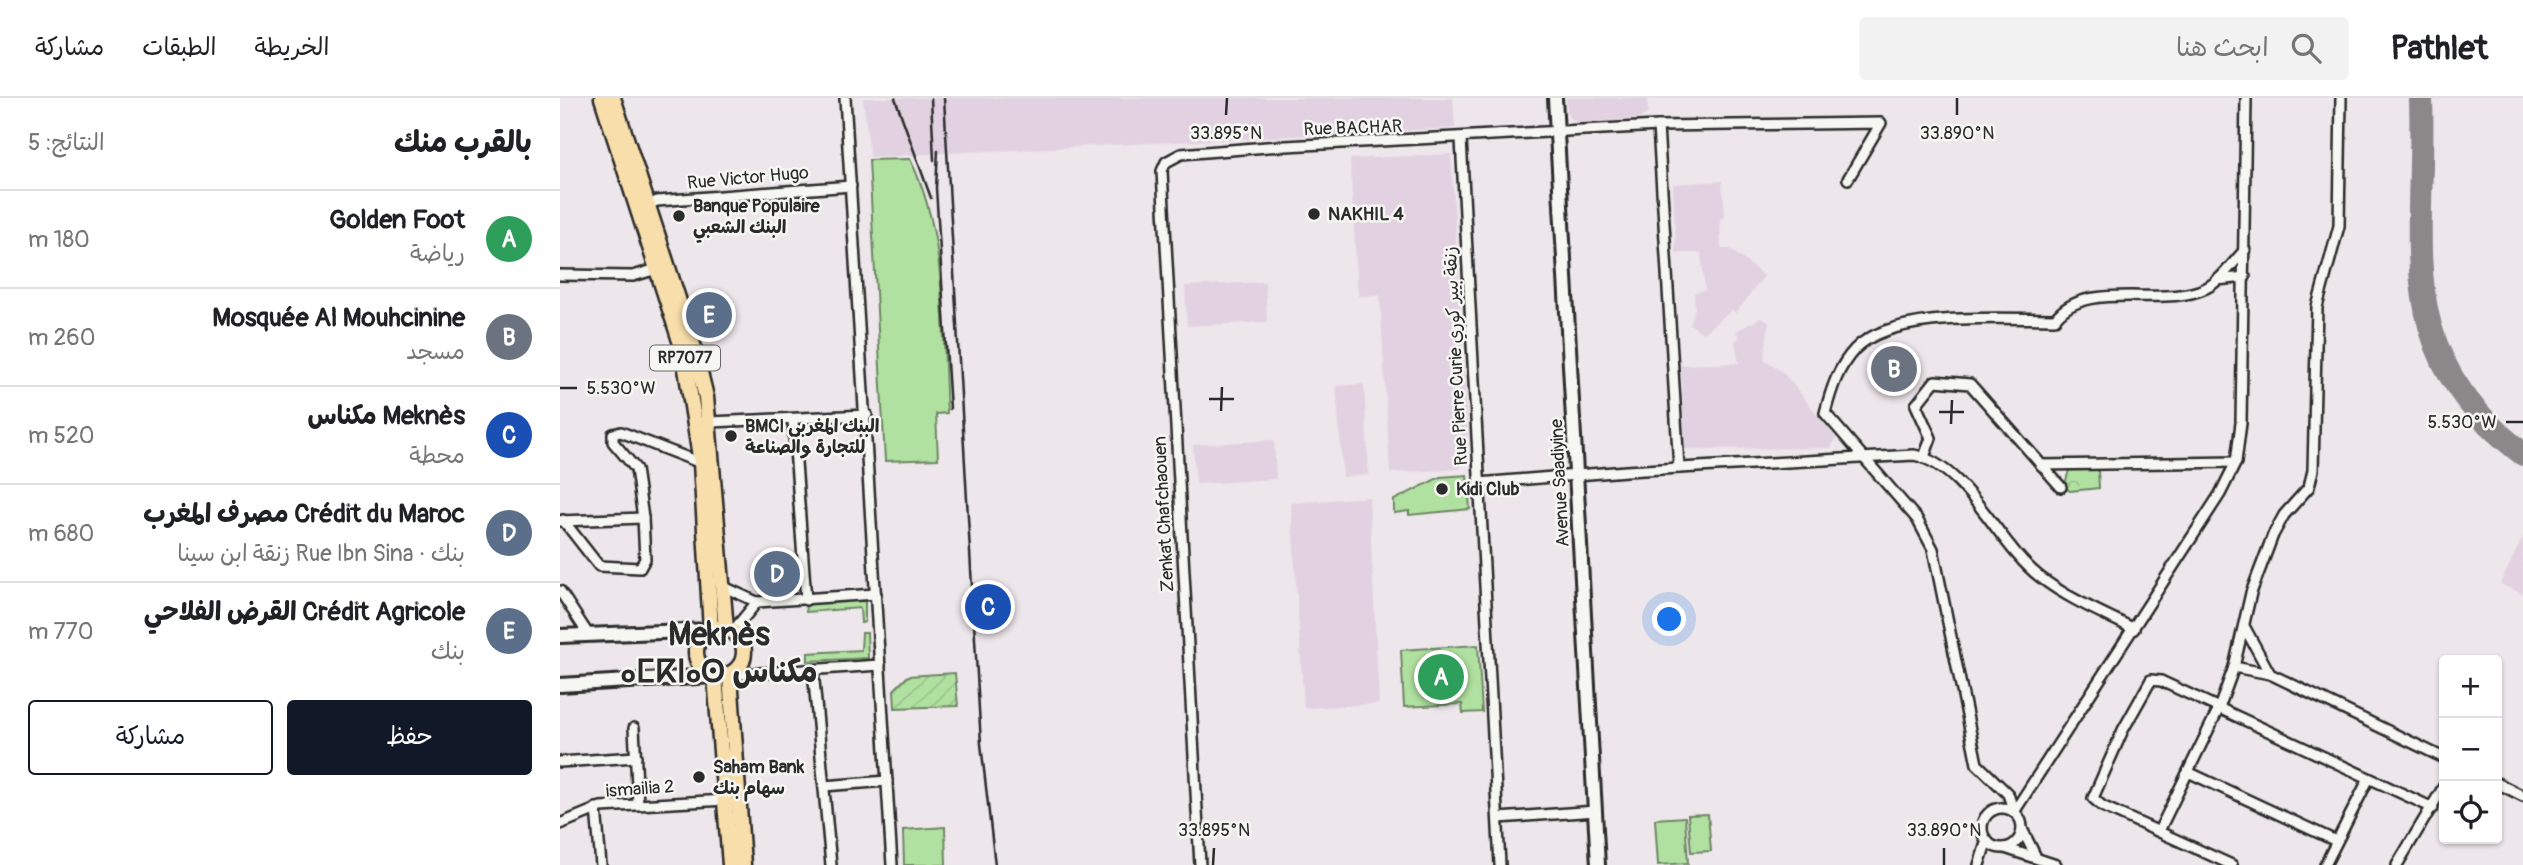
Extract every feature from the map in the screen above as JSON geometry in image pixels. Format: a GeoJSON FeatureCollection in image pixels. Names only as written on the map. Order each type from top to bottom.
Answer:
{"type":"FeatureCollection","features":[{"type":"Feature","properties":{"kind":"main road","name":"RP7077"},"geometry":{"type":"LineString","coordinates":[[601,98],[683,350],[701,463],[710,630],[699,640],[696,654],[702,668],[715,676],[730,865]]}},
{"type":"Feature","properties":{"kind":"main road","name":"RP7077"},"geometry":{"type":"LineString","coordinates":[[613,98],[694,348],[710,422],[722,586],[729,630],[742,642],[744,657],[737,671],[730,675],[743,865]]}},
{"type":"Feature","properties":{"kind":"main road","name":"Avenue Saadiyine"},"geometry":{"type":"LineString","coordinates":[[1555,98],[1598,865]]}},
{"type":"Feature","properties":{"kind":"main road"},"geometry":{"type":"LineString","coordinates":[[560,636],[729,630]]}},
{"type":"Feature","properties":{"kind":"main road"},"geometry":{"type":"LineString","coordinates":[[560,685],[730,675]]}},
{"type":"Feature","properties":{"kind":"street"},"geometry":{"type":"LineString","coordinates":[[845,98],[867,415],[892,865]]}},
{"type":"Feature","properties":{"kind":"street"},"geometry":{"type":"LineString","coordinates":[[2014,812],[2220,494],[2236,462],[2242,423],[2246,98]]}},
{"type":"Feature","properties":{"kind":"street"},"geometry":{"type":"LineString","coordinates":[[2159,831],[2219,708],[2234,667],[2251,593],[2273,535],[2288,509],[2309,487],[2313,470],[2317,307],[2339,226],[2341,98]]}},
{"type":"Feature","properties":{"kind":"street","name":"Rue BACHAR"},"geometry":{"type":"LineString","coordinates":[[1166,162],[1181,154],[1267,147],[1658,127],[1881,123],[1848,179]]}},
{"type":"Feature","properties":{"kind":"street"},"geometry":{"type":"LineString","coordinates":[[1658,127],[1679,468]]}},
{"type":"Feature","properties":{"kind":"street","name":"Rue Pierre Curie زنقة بيير كوري"},"geometry":{"type":"LineString","coordinates":[[1461,139],[1500,865]]}},
{"type":"Feature","properties":{"kind":"street","name":"Zenkat Chafchaouen"},"geometry":{"type":"LineString","coordinates":[[1166,162],[1162,171],[1200,865]]}},
{"type":"Feature","properties":{"kind":"street","name":"Rue Victor Hugo"},"geometry":{"type":"LineString","coordinates":[[648,205],[657,201],[851,186]]}},
{"type":"Feature","properties":{"kind":"street"},"geometry":{"type":"LineString","coordinates":[[2035,856],[2008,794],[1977,764],[1938,571],[1927,534],[1825,413],[1843,364],[1864,342],[1883,332],[1905,326],[1965,320],[2056,319],[2061,312],[2088,299],[2186,294],[2209,287],[2245,250]]}},
{"type":"Feature","properties":{"kind":"street"},"geometry":{"type":"LineString","coordinates":[[560,275],[633,276],[657,269]]}},
{"type":"Feature","properties":{"kind":"street"},"geometry":{"type":"LineString","coordinates":[[2217,280],[2245,277]]}},
{"type":"Feature","properties":{"kind":"street"},"geometry":{"type":"LineString","coordinates":[[1924,457],[1931,438],[1916,405],[1935,380],[1964,382],[1970,384],[2061,487]]}},
{"type":"Feature","properties":{"kind":"street"},"geometry":{"type":"LineString","coordinates":[[710,422],[793,421],[867,415]]}},
{"type":"Feature","properties":{"kind":"street"},"geometry":{"type":"LineString","coordinates":[[793,421],[806,600]]}},
{"type":"Feature","properties":{"kind":"street"},"geometry":{"type":"LineString","coordinates":[[561,520],[599,566],[638,568],[645,559],[643,517],[636,469],[615,444],[613,435],[621,432],[701,463]]}},
{"type":"Feature","properties":{"kind":"street"},"geometry":{"type":"LineString","coordinates":[[1479,483],[1679,468],[1924,457],[1941,466],[1958,483],[2039,576],[2134,629]]}},
{"type":"Feature","properties":{"kind":"street"},"geometry":{"type":"LineString","coordinates":[[2041,465],[2236,462]]}},
{"type":"Feature","properties":{"kind":"street"},"geometry":{"type":"LineString","coordinates":[[561,520],[643,517]]}},
{"type":"Feature","properties":{"kind":"street"},"geometry":{"type":"LineString","coordinates":[[722,586],[757,602],[876,594]]}},
{"type":"Feature","properties":{"kind":"street"},"geometry":{"type":"LineString","coordinates":[[560,591],[588,634]]}},
{"type":"Feature","properties":{"kind":"street"},"geometry":{"type":"LineString","coordinates":[[729,630],[757,602]]}},
{"type":"Feature","properties":{"kind":"street"},"geometry":{"type":"LineString","coordinates":[[2244,625],[2270,674]]}},
{"type":"Feature","properties":{"kind":"street"},"geometry":{"type":"LineString","coordinates":[[730,675],[880,665]]}},
{"type":"Feature","properties":{"kind":"street"},"geometry":{"type":"LineString","coordinates":[[2234,667],[2270,674],[2439,756]]}},
{"type":"Feature","properties":{"kind":"street"},"geometry":{"type":"LineString","coordinates":[[813,670],[831,865]]}},
{"type":"Feature","properties":{"kind":"street"},"geometry":{"type":"LineString","coordinates":[[2232,865],[2102,806],[2093,798],[2123,730],[2148,683],[2154,679],[2433,808]]}},
{"type":"Feature","properties":{"kind":"street"},"geometry":{"type":"LineString","coordinates":[[634,729],[638,804]]}},
{"type":"Feature","properties":{"kind":"street"},"geometry":{"type":"LineString","coordinates":[[560,762],[636,757]]}},
{"type":"Feature","properties":{"kind":"street"},"geometry":{"type":"LineString","coordinates":[[2188,772],[2336,841]]}},
{"type":"Feature","properties":{"kind":"street"},"geometry":{"type":"LineString","coordinates":[[824,786],[887,780]]}},
{"type":"Feature","properties":{"kind":"street"},"geometry":{"type":"LineString","coordinates":[[2325,865],[2368,780]]}},
{"type":"Feature","properties":{"kind":"street"},"geometry":{"type":"LineString","coordinates":[[2502,786],[2523,796]]}},
{"type":"Feature","properties":{"kind":"street"},"geometry":{"type":"LineString","coordinates":[[2001,787],[2001,808]]}},
{"type":"Feature","properties":{"kind":"street"},"geometry":{"type":"LineString","coordinates":[[2396,865],[2439,796]]}},
{"type":"Feature","properties":{"kind":"street","name":"ismailia 2"},"geometry":{"type":"LineString","coordinates":[[560,824],[596,808],[726,800]]}},
{"type":"Feature","properties":{"kind":"street"},"geometry":{"type":"LineString","coordinates":[[596,808],[601,865]]}},
{"type":"Feature","properties":{"kind":"street"},"geometry":{"type":"LineString","coordinates":[[1980,865],[1986,840],[1982,829],[1984,820],[1991,811],[2001,808],[2014,812]]}},
{"type":"Feature","properties":{"kind":"street"},"geometry":{"type":"LineString","coordinates":[[1498,818],[1596,811]]}},
{"type":"Feature","properties":{"kind":"street"},"geometry":{"type":"LineString","coordinates":[[1980,865],[1998,847],[2011,845],[2018,839],[2021,824]]}},
{"type":"Feature","properties":{"kind":"street"},"geometry":{"type":"LineString","coordinates":[[1986,840],[1998,847],[2035,856],[2056,865]]}},
{"type":"Feature","properties":{"kind":"shaded area"},"geometry":{"type":"Polygon","coordinates":[[[863,98],[1453,98],[1455,128],[870,157],[863,98]]]}},
{"type":"Feature","properties":{"kind":"shaded area"},"geometry":{"type":"Polygon","coordinates":[[[1566,98],[1647,98],[1648,113],[1639,119],[1576,123],[1567,114],[1566,98]]]}},
{"type":"Feature","properties":{"kind":"shaded area"},"geometry":{"type":"Polygon","coordinates":[[[1451,154],[1469,457],[1459,469],[1390,473],[1380,295],[1358,296],[1350,159],[1451,154]]]}},
{"type":"Feature","properties":{"kind":"shaded area"},"geometry":{"type":"Polygon","coordinates":[[[1722,181],[1725,217],[1720,219],[1721,249],[1730,249],[1764,276],[1736,313],[1732,310],[1703,333],[1690,324],[1695,308],[1694,293],[1705,290],[1701,253],[1676,253],[1673,184],[1722,181]]]}},
{"type":"Feature","properties":{"kind":"shaded area"},"geometry":{"type":"Polygon","coordinates":[[[1265,282],[1267,322],[1187,326],[1185,286],[1265,282]]]}},
{"type":"Feature","properties":{"kind":"shaded area"},"geometry":{"type":"Polygon","coordinates":[[[1761,318],[1769,322],[1764,359],[1783,372],[1836,438],[1831,448],[1685,449],[1681,365],[1739,363],[1735,341],[1739,338],[1736,331],[1761,318]]]}},
{"type":"Feature","properties":{"kind":"shaded area"},"geometry":{"type":"Polygon","coordinates":[[[1364,384],[1369,475],[1343,477],[1336,386],[1364,384]]]}},
{"type":"Feature","properties":{"kind":"shaded area"},"geometry":{"type":"Polygon","coordinates":[[[1274,440],[1276,479],[1196,484],[1193,445],[1274,440]]]}},
{"type":"Feature","properties":{"kind":"shaded area"},"geometry":{"type":"Polygon","coordinates":[[[1369,497],[1379,704],[1304,708],[1291,503],[1369,497]]]}},
{"type":"Feature","properties":{"kind":"shaded area"},"geometry":{"type":"Polygon","coordinates":[[[2523,537],[2523,594],[2500,584],[2523,537]]]}},
{"type":"Feature","properties":{"kind":"green space"},"geometry":{"type":"Polygon","coordinates":[[[910,159],[931,219],[937,251],[947,413],[936,414],[938,459],[885,461],[869,160],[910,159]]]}},
{"type":"Feature","properties":{"kind":"green space"},"geometry":{"type":"Polygon","coordinates":[[[2070,467],[2098,470],[2099,488],[2070,491],[2064,487],[2070,467]]]}},
{"type":"Feature","properties":{"kind":"green space","name":"Kidi Club"},"geometry":{"type":"Polygon","coordinates":[[[1467,475],[1470,509],[1409,515],[1409,511],[1394,513],[1394,500],[1440,477],[1467,475]]]}},
{"type":"Feature","properties":{"kind":"green space"},"geometry":{"type":"Polygon","coordinates":[[[865,598],[865,622],[861,623],[860,608],[806,612],[805,602],[865,598]]]}},
{"type":"Feature","properties":{"kind":"green space"},"geometry":{"type":"Polygon","coordinates":[[[862,633],[867,633],[868,658],[808,661],[808,653],[861,650],[862,633]]]}},
{"type":"Feature","properties":{"kind":"green space"},"geometry":{"type":"Polygon","coordinates":[[[1478,645],[1482,712],[1463,713],[1462,704],[1404,707],[1401,650],[1478,645]]]}},
{"type":"Feature","properties":{"kind":"green space"},"geometry":{"type":"Polygon","coordinates":[[[955,673],[958,706],[895,708],[894,690],[908,676],[955,673]]]}},
{"type":"Feature","properties":{"kind":"green space"},"geometry":{"type":"Polygon","coordinates":[[[1708,814],[1711,851],[1691,852],[1688,815],[1708,814]]]}},
{"type":"Feature","properties":{"kind":"green space"},"geometry":{"type":"Polygon","coordinates":[[[1685,817],[1688,863],[1658,865],[1655,819],[1685,817]]]}},
{"type":"Feature","properties":{"kind":"green space"},"geometry":{"type":"Polygon","coordinates":[[[945,827],[946,865],[904,865],[903,830],[945,827]]]}},
{"type":"Feature","properties":{"kind":"taxiway"},"geometry":{"type":"LineString","coordinates":[[2421,98],[2420,249],[2423,293],[2433,335],[2451,376],[2480,415],[2523,454]]}},
{"type":"Feature","properties":{"kind":"railway"},"geometry":{"type":"LineString","coordinates":[[895,98],[931,198]]}},
{"type":"Feature","properties":{"kind":"railway"},"geometry":{"type":"LineString","coordinates":[[931,98],[934,160]]}},
{"type":"Feature","properties":{"kind":"railway"},"geometry":{"type":"LineString","coordinates":[[944,98],[981,744],[995,865]]}},
{"type":"Feature","properties":{"kind":"railway"},"geometry":{"type":"LineString","coordinates":[[938,150],[936,188],[950,409]]}},
{"type":"Feature","properties":{"kind":"place","name":"NAKHIL 4"},"geometry":{"type":"Point","coordinates":[1314,214]}},
{"type":"Feature","properties":{"kind":"place","name":"Banque Populaire البنك الشعبي"},"geometry":{"type":"Point","coordinates":[679,216]}},
{"type":"Feature","properties":{"kind":"place","name":"Crédit Agricole القرض الفلاحي"},"geometry":{"type":"Point","coordinates":[709,315]}},
{"type":"Feature","properties":{"kind":"place","name":"Mosquée Al Mouhcinine"},"geometry":{"type":"Point","coordinates":[1894,369]}},
{"type":"Feature","properties":{"kind":"place","name":"BMCI البنك المغربي للتجارة والصناعة"},"geometry":{"type":"Point","coordinates":[731,436]}},
{"type":"Feature","properties":{"kind":"place","name":"Kidi Club"},"geometry":{"type":"Point","coordinates":[1442,489]}},
{"type":"Feature","properties":{"kind":"place","name":"Crédit du Maroc مصرف المغرب"},"geometry":{"type":"Point","coordinates":[777,574]}},
{"type":"Feature","properties":{"kind":"place","name":"Meknès مكناس"},"geometry":{"type":"Point","coordinates":[988,607]}},
{"type":"Feature","properties":{"kind":"place","name":"Golden Foot"},"geometry":{"type":"Point","coordinates":[1441,677]}},
{"type":"Feature","properties":{"kind":"place","name":"Saham Bank سهام بنك"},"geometry":{"type":"Point","coordinates":[699,777]}},
{"type":"Feature","properties":{"kind":"district","name":"Meknès ⴰⵎⴽⵏⴰⵙ مكناس"},"geometry":{"type":"Point","coordinates":[719,654]}}]}
